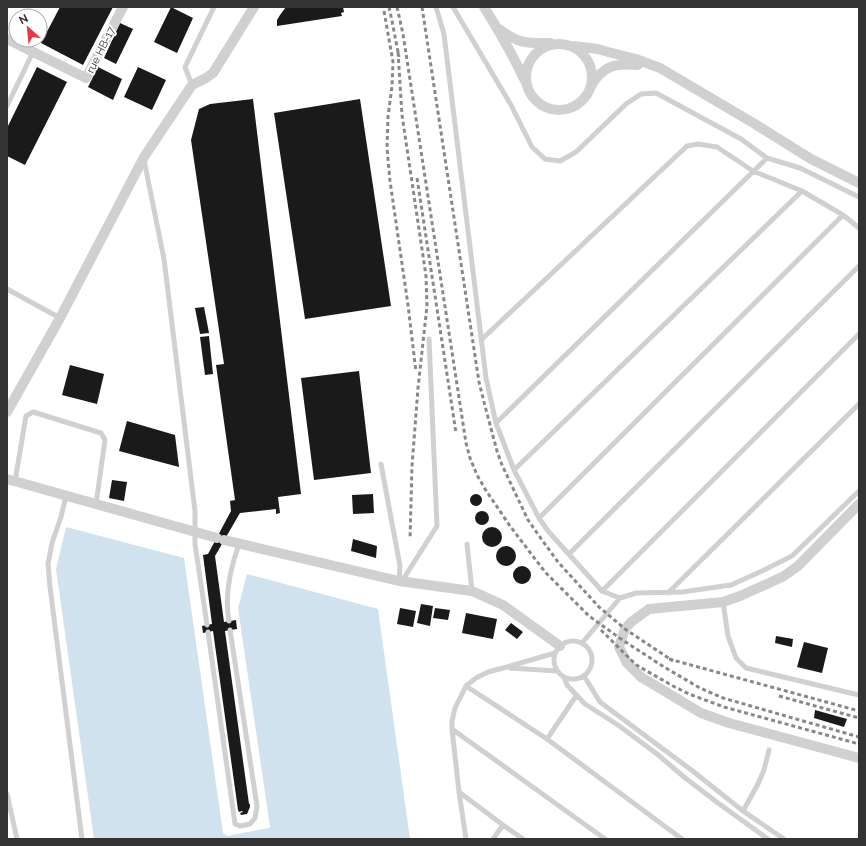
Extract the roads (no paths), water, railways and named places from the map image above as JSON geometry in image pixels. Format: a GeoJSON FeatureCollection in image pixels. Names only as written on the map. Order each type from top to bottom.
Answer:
{"type":"FeatureCollection","features":[{"type":"Feature","properties":{"kind":"street","name":"rue HB-17"},"geometry":{"type":"LineString","coordinates":[[7,39],[86,78],[123,7]]}},
{"type":"Feature","properties":{"kind":"street"},"geometry":{"type":"LineString","coordinates":[[7,412],[60,318],[144,157],[192,85],[213,73],[254,7]]}},
{"type":"Feature","properties":{"kind":"street"},"geometry":{"type":"LineString","coordinates":[[484,7],[519,69],[531,96],[545,107],[555,110],[566,109],[576,105],[584,98],[597,76],[601,72],[616,64],[660,68]]}},
{"type":"Feature","properties":{"kind":"street"},"geometry":{"type":"LineString","coordinates":[[496,26],[509,36],[520,41],[530,43],[564,44],[598,49],[623,55],[660,68],[811,159],[859,184]]}},
{"type":"Feature","properties":{"kind":"street"},"geometry":{"type":"LineString","coordinates":[[526,84],[525,73],[531,58],[544,47],[554,44]]}},
{"type":"Feature","properties":{"kind":"street"},"geometry":{"type":"LineString","coordinates":[[573,46],[583,53],[589,63],[592,75],[590,87]]}},
{"type":"Feature","properties":{"kind":"street"},"geometry":{"type":"LineString","coordinates":[[11,480],[238,544],[400,581],[472,591],[503,605],[558,650]]}},
{"type":"Feature","properties":{"kind":"street"},"geometry":{"type":"LineString","coordinates":[[859,504],[798,566],[790,572],[740,596],[722,602],[649,609],[631,622],[625,629],[619,648],[626,663],[641,677],[701,713],[729,723],[859,758]]}},
{"type":"Feature","properties":{"kind":"lane"},"geometry":{"type":"LineString","coordinates":[[192,85],[185,66],[214,7]]}},
{"type":"Feature","properties":{"kind":"lane"},"geometry":{"type":"LineString","coordinates":[[436,7],[444,34],[486,378],[496,423],[514,470],[539,518],[548,531],[602,591],[620,598]]}},
{"type":"Feature","properties":{"kind":"lane"},"geometry":{"type":"LineString","coordinates":[[453,7],[511,105],[532,147],[545,159],[560,161],[576,152],[626,104],[641,94],[656,93],[741,139],[767,158],[800,168],[859,197]]}},
{"type":"Feature","properties":{"kind":"lane"},"geometry":{"type":"LineString","coordinates":[[7,106],[33,52]]}},
{"type":"Feature","properties":{"kind":"lane"},"geometry":{"type":"LineString","coordinates":[[481,340],[687,146],[698,144],[717,147],[753,170],[802,191],[843,215],[859,228]]}},
{"type":"Feature","properties":{"kind":"lane"},"geometry":{"type":"LineString","coordinates":[[144,157],[164,259],[195,511],[195,544],[207,625]]}},
{"type":"Feature","properties":{"kind":"lane"},"geometry":{"type":"LineString","coordinates":[[496,423],[753,170],[767,158]]}},
{"type":"Feature","properties":{"kind":"lane"},"geometry":{"type":"LineString","coordinates":[[514,470],[802,191]]}},
{"type":"Feature","properties":{"kind":"lane"},"geometry":{"type":"LineString","coordinates":[[539,518],[843,215]]}},
{"type":"Feature","properties":{"kind":"lane"},"geometry":{"type":"LineString","coordinates":[[569,554],[859,266]]}},
{"type":"Feature","properties":{"kind":"lane"},"geometry":{"type":"LineString","coordinates":[[7,289],[60,318]]}},
{"type":"Feature","properties":{"kind":"lane"},"geometry":{"type":"LineString","coordinates":[[602,591],[859,334]]}},
{"type":"Feature","properties":{"kind":"lane"},"geometry":{"type":"LineString","coordinates":[[400,581],[437,526],[429,339]]}},
{"type":"Feature","properties":{"kind":"lane"},"geometry":{"type":"LineString","coordinates":[[668,592],[859,404]]}},
{"type":"Feature","properties":{"kind":"lane"},"geometry":{"type":"LineString","coordinates":[[11,480],[26,416],[33,412],[101,433],[104,437],[105,440],[96,504]]}},
{"type":"Feature","properties":{"kind":"lane"},"geometry":{"type":"LineString","coordinates":[[381,464],[400,566],[400,581]]}},
{"type":"Feature","properties":{"kind":"lane"},"geometry":{"type":"LineString","coordinates":[[582,643],[620,598],[636,593],[682,592],[730,585],[762,572],[792,556],[859,491]]}},
{"type":"Feature","properties":{"kind":"lane"},"geometry":{"type":"LineString","coordinates":[[66,496],[61,517],[52,543],[48,564],[82,839]]}},
{"type":"Feature","properties":{"kind":"lane"},"geometry":{"type":"LineString","coordinates":[[229,621],[227,611],[227,589],[238,544]]}},
{"type":"Feature","properties":{"kind":"lane"},"geometry":{"type":"LineString","coordinates":[[467,544],[472,591]]}},
{"type":"Feature","properties":{"kind":"lane"},"geometry":{"type":"LineString","coordinates":[[722,602],[728,636],[736,658],[746,668],[859,695]]}},
{"type":"Feature","properties":{"kind":"lane"},"geometry":{"type":"LineString","coordinates":[[208,632],[235,824],[240,826],[250,824],[255,818],[257,806],[230,630]]}},
{"type":"Feature","properties":{"kind":"lane"},"geometry":{"type":"LineString","coordinates":[[466,839],[452,730],[452,721],[455,708],[466,686],[476,678],[488,672],[507,668],[558,650],[569,642],[582,643],[588,649],[592,657],[590,669],[584,676],[574,679],[564,677],[557,671],[554,662],[558,650]]}},
{"type":"Feature","properties":{"kind":"lane"},"geometry":{"type":"LineString","coordinates":[[507,668],[557,671]]}},
{"type":"Feature","properties":{"kind":"lane"},"geometry":{"type":"LineString","coordinates":[[584,676],[600,702],[682,762],[743,811],[784,839]]}},
{"type":"Feature","properties":{"kind":"lane"},"geometry":{"type":"LineString","coordinates":[[564,677],[567,685],[585,704],[657,754],[712,799],[768,839]]}},
{"type":"Feature","properties":{"kind":"lane"},"geometry":{"type":"LineString","coordinates":[[466,686],[547,739],[682,839]]}},
{"type":"Feature","properties":{"kind":"lane"},"geometry":{"type":"LineString","coordinates":[[547,739],[576,696]]}},
{"type":"Feature","properties":{"kind":"lane"},"geometry":{"type":"LineString","coordinates":[[452,730],[605,839]]}},
{"type":"Feature","properties":{"kind":"lane"},"geometry":{"type":"LineString","coordinates":[[743,811],[764,770],[768,750]]}},
{"type":"Feature","properties":{"kind":"lane"},"geometry":{"type":"LineString","coordinates":[[459,792],[523,839]]}},
{"type":"Feature","properties":{"kind":"lane"},"geometry":{"type":"LineString","coordinates":[[7,794],[17,839]]}},
{"type":"Feature","properties":{"kind":"lane"},"geometry":{"type":"LineString","coordinates":[[493,839],[503,825]]}},
{"type":"Feature","properties":{"kind":"water"},"geometry":{"type":"Polygon","coordinates":[[[66,527],[184,558],[223,833],[227,836],[270,827],[238,608],[247,574],[378,609],[410,839],[94,839],[56,569],[66,527]]]}},
{"type":"Feature","properties":{"kind":"railway"},"geometry":{"type":"LineString","coordinates":[[389,7],[399,57]]}},
{"type":"Feature","properties":{"kind":"railway"},"geometry":{"type":"LineString","coordinates":[[397,7],[403,34],[466,443],[477,475],[485,489],[510,526],[545,572],[589,616],[621,639],[700,688],[723,698],[859,737]]}},
{"type":"Feature","properties":{"kind":"railway"},"geometry":{"type":"LineString","coordinates":[[422,7],[479,382],[502,465],[528,520],[558,562],[599,607],[625,629],[673,661]]}},
{"type":"Feature","properties":{"kind":"railway"},"geometry":{"type":"LineString","coordinates":[[384,11],[393,62],[387,148],[390,181],[416,372]]}},
{"type":"Feature","properties":{"kind":"railway"},"geometry":{"type":"LineString","coordinates":[[398,52],[402,115],[426,276],[427,306],[418,388],[412,466],[410,539]]}},
{"type":"Feature","properties":{"kind":"railway"},"geometry":{"type":"LineString","coordinates":[[417,178],[456,433]]}},
{"type":"Feature","properties":{"kind":"railway"},"geometry":{"type":"LineString","coordinates":[[601,630],[638,666],[689,694],[724,707],[859,744]]}},
{"type":"Feature","properties":{"kind":"railway"},"geometry":{"type":"LineString","coordinates":[[669,659],[859,711]]}},
{"type":"Feature","properties":{"kind":"railway"},"geometry":{"type":"LineString","coordinates":[[779,696],[859,718]]}}]}
